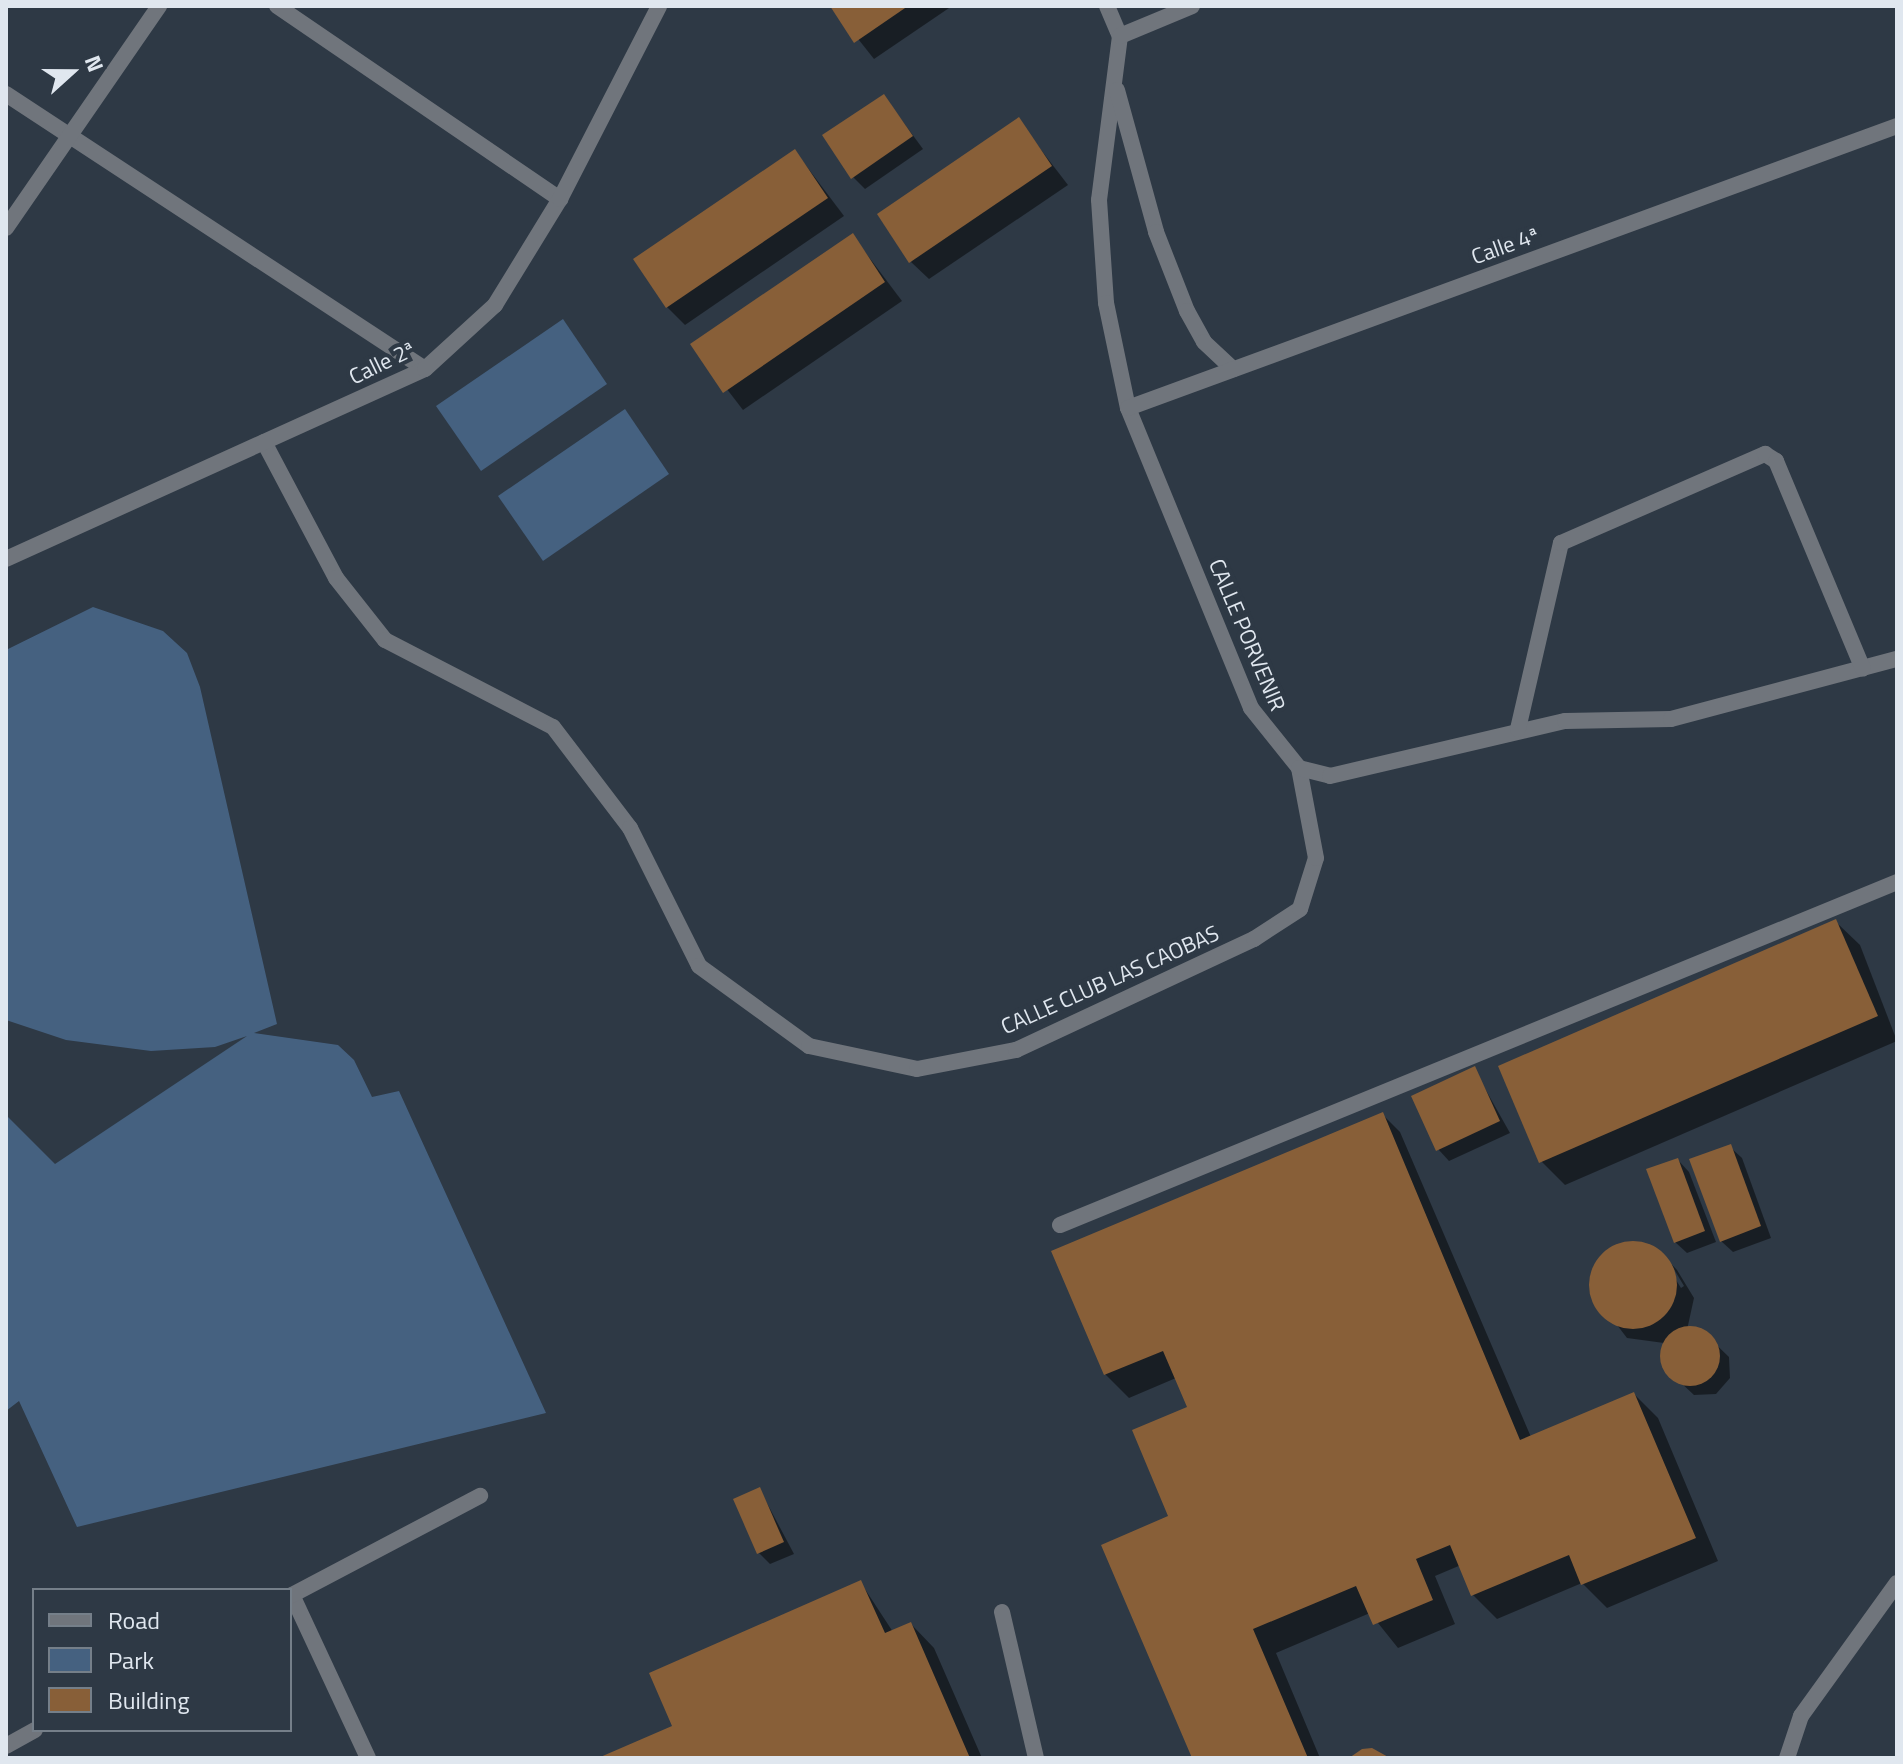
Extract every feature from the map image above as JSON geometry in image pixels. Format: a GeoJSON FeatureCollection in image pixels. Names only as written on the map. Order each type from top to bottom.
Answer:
{"type":"FeatureCollection","features":[{"type":"Feature","properties":{"kind":"street"},"geometry":{"type":"LineString","coordinates":[[6,228],[159,6]]}},
{"type":"Feature","properties":{"kind":"street"},"geometry":{"type":"LineString","coordinates":[[277,6],[560,199]]}},
{"type":"Feature","properties":{"kind":"street","name":"Calle 2ª"},"geometry":{"type":"LineString","coordinates":[[6,559],[425,369],[495,305],[560,199],[659,6]]}},
{"type":"Feature","properties":{"kind":"street"},"geometry":{"type":"LineString","coordinates":[[1107,6],[1120,36],[1192,6]]}},
{"type":"Feature","properties":{"kind":"street","name":"CALLE PORVENIR"},"geometry":{"type":"LineString","coordinates":[[1120,36],[1099,200],[1106,303],[1128,408],[1251,708],[1299,768]]}},
{"type":"Feature","properties":{"kind":"street"},"geometry":{"type":"LineString","coordinates":[[1114,81],[1156,232],[1187,311],[1204,342],[1233,369]]}},
{"type":"Feature","properties":{"kind":"street"},"geometry":{"type":"LineString","coordinates":[[6,94],[425,369]]}},
{"type":"Feature","properties":{"kind":"street","name":"Calle 4ª"},"geometry":{"type":"LineString","coordinates":[[1128,408],[1897,126]]}},
{"type":"Feature","properties":{"kind":"street","name":"CALLE CLUB LAS CAOBAS"},"geometry":{"type":"LineString","coordinates":[[264,442],[336,578],[385,640],[553,727],[630,828],[699,966],[809,1046],[917,1069],[1016,1050],[1254,939],[1300,909],[1316,858],[1299,768]]}},
{"type":"Feature","properties":{"kind":"street"},"geometry":{"type":"LineString","coordinates":[[1518,729],[1561,543],[1765,454],[1776,461],[1863,669]]}},
{"type":"Feature","properties":{"kind":"street"},"geometry":{"type":"LineString","coordinates":[[1299,768],[1330,776],[1518,729],[1663,720],[1897,659]]}},
{"type":"Feature","properties":{"kind":"street"},"geometry":{"type":"LineString","coordinates":[[1060,1225],[1897,882]]}},
{"type":"Feature","properties":{"kind":"street"},"geometry":{"type":"LineString","coordinates":[[292,1594],[480,1496]]}},
{"type":"Feature","properties":{"kind":"street"},"geometry":{"type":"LineString","coordinates":[[1787,1758],[1801,1716],[1897,1583]]}},
{"type":"Feature","properties":{"kind":"street"},"geometry":{"type":"LineString","coordinates":[[292,1597],[368,1758]]}},
{"type":"Feature","properties":{"kind":"street"},"geometry":{"type":"LineString","coordinates":[[1002,1612],[1036,1758]]}},
{"type":"Feature","properties":{"kind":"street"},"geometry":{"type":"LineString","coordinates":[[6,1746],[32,1732]]}},
{"type":"Feature","properties":{"kind":"green space"},"geometry":{"type":"Polygon","coordinates":[[[563,319],[607,384],[481,471],[436,406],[563,319]]]}},
{"type":"Feature","properties":{"kind":"green space"},"geometry":{"type":"Polygon","coordinates":[[[625,409],[669,474],[543,561],[498,496],[625,409]]]}},
{"type":"Feature","properties":{"kind":"green space"},"geometry":{"type":"Polygon","coordinates":[[[93,607],[163,631],[187,653],[200,687],[277,1024],[254,1033],[338,1045],[354,1060],[372,1097],[399,1091],[546,1413],[77,1527],[19,1401],[6,1411],[6,1115],[55,1164],[247,1036],[215,1047],[151,1051],[66,1040],[6,1020],[6,650],[93,607]]]}},
{"type":"Feature","properties":{"kind":"building"},"geometry":{"type":"Polygon","coordinates":[[[830,6],[908,6],[854,43],[830,6]]]}},
{"type":"Feature","properties":{"kind":"building"},"geometry":{"type":"Polygon","coordinates":[[[884,94],[913,136],[851,179],[822,135],[884,94]]]}},
{"type":"Feature","properties":{"kind":"building"},"geometry":{"type":"Polygon","coordinates":[[[1019,117],[1052,166],[909,263],[877,214],[1019,117]]]}},
{"type":"Feature","properties":{"kind":"building"},"geometry":{"type":"Polygon","coordinates":[[[795,149],[828,198],[666,308],[633,259],[795,149]]]}},
{"type":"Feature","properties":{"kind":"building"},"geometry":{"type":"Polygon","coordinates":[[[853,233],[885,282],[723,393],[690,344],[853,233]]]}},
{"type":"Feature","properties":{"kind":"building"},"geometry":{"type":"Polygon","coordinates":[[[1836,919],[1878,1016],[1539,1163],[1498,1066],[1836,919]]]}},
{"type":"Feature","properties":{"kind":"building"},"geometry":{"type":"Polygon","coordinates":[[[1475,1066],[1500,1121],[1436,1151],[1411,1096],[1475,1066]]]}},
{"type":"Feature","properties":{"kind":"building"},"geometry":{"type":"Polygon","coordinates":[[[1383,1112],[1520,1440],[1634,1392],[1696,1538],[1581,1585],[1569,1555],[1471,1596],[1450,1545],[1416,1559],[1433,1600],[1373,1625],[1356,1586],[1253,1629],[1308,1758],[1192,1758],[1101,1545],[1168,1516],[1132,1430],[1187,1407],[1163,1351],[1104,1375],[1051,1251],[1383,1112]]]}},
{"type":"Feature","properties":{"kind":"building"},"geometry":{"type":"Polygon","coordinates":[[[1731,1144],[1761,1226],[1720,1242],[1689,1159],[1731,1144]]]}},
{"type":"Feature","properties":{"kind":"building"},"geometry":{"type":"Polygon","coordinates":[[[1678,1158],[1705,1231],[1674,1243],[1646,1169],[1678,1158]]]}},
{"type":"Feature","properties":{"kind":"building"},"geometry":{"type":"Polygon","coordinates":[[[1633,1241],[1658,1248],[1670,1260],[1677,1285],[1670,1310],[1658,1322],[1633,1329],[1608,1322],[1596,1310],[1589,1285],[1596,1260],[1608,1248],[1633,1241]]]}},
{"type":"Feature","properties":{"kind":"building"},"geometry":{"type":"Polygon","coordinates":[[[1690,1326],[1701,1328],[1711,1335],[1718,1345],[1718,1367],[1711,1377],[1701,1384],[1690,1386],[1679,1384],[1669,1377],[1662,1367],[1660,1356],[1662,1345],[1669,1335],[1679,1328],[1690,1326]]]}},
{"type":"Feature","properties":{"kind":"building"},"geometry":{"type":"Polygon","coordinates":[[[760,1487],[784,1542],[757,1554],[733,1499],[760,1487]]]}},
{"type":"Feature","properties":{"kind":"building"},"geometry":{"type":"Polygon","coordinates":[[[861,1580],[885,1633],[911,1622],[970,1758],[598,1758],[672,1726],[649,1673],[861,1580]]]}},
{"type":"Feature","properties":{"kind":"building"},"geometry":{"type":"Polygon","coordinates":[[[1372,1748],[1390,1758],[1349,1758],[1362,1749],[1372,1748]]]}}]}
